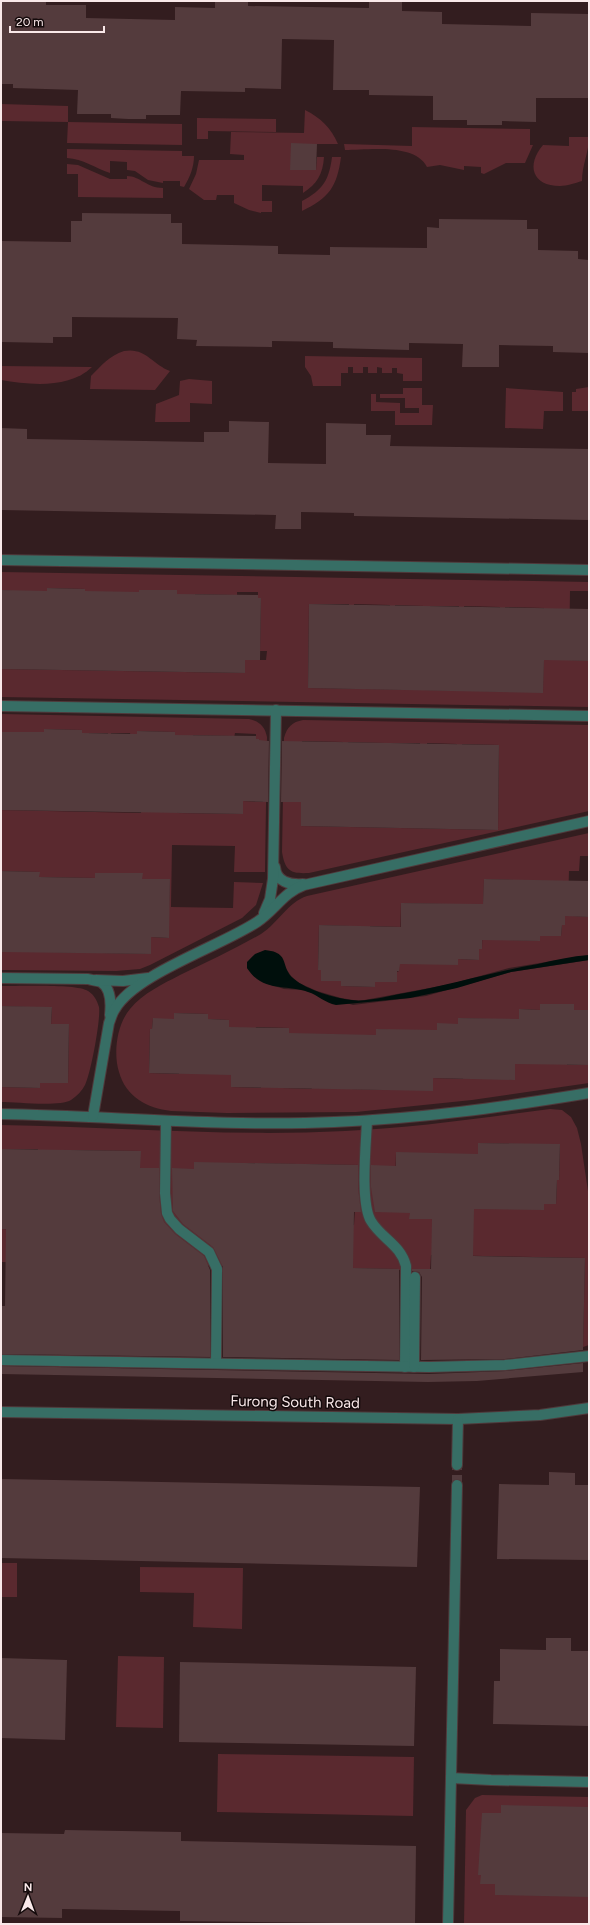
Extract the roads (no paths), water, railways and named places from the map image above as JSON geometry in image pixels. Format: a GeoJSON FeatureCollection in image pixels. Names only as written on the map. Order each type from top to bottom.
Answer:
{"type":"FeatureCollection","features":[{"type":"Feature","properties":{"kind":"street"},"geometry":{"type":"LineString","coordinates":[[1,560],[589,570]]}},
{"type":"Feature","properties":{"kind":"street"},"geometry":{"type":"LineString","coordinates":[[1,706],[589,716]]}},
{"type":"Feature","properties":{"kind":"street"},"geometry":{"type":"LineString","coordinates":[[248,928],[260,918],[268,907],[272,889],[276,710]]}},
{"type":"Feature","properties":{"kind":"street"},"geometry":{"type":"LineString","coordinates":[[273,857],[275,872],[282,881],[293,885],[308,884],[589,821]]}},
{"type":"Feature","properties":{"kind":"street"},"geometry":{"type":"LineString","coordinates":[[109,1023],[115,1008],[126,996],[156,975],[248,928],[263,918],[289,892],[308,884]]}},
{"type":"Feature","properties":{"kind":"street"},"geometry":{"type":"LineString","coordinates":[[1,978],[123,981],[141,980],[156,975]]}},
{"type":"Feature","properties":{"kind":"street"},"geometry":{"type":"LineString","coordinates":[[88,979],[102,983],[109,992],[111,1006],[93,1116]]}},
{"type":"Feature","properties":{"kind":"street"},"geometry":{"type":"LineString","coordinates":[[1,1114],[93,1116],[166,1121],[285,1123],[367,1121],[451,1113],[589,1093]]}},
{"type":"Feature","properties":{"kind":"street"},"geometry":{"type":"LineString","coordinates":[[166,1121],[165,1194],[170,1219],[179,1229],[208,1252],[217,1269],[216,1363]]}},
{"type":"Feature","properties":{"kind":"street"},"geometry":{"type":"LineString","coordinates":[[367,1121],[366,1208],[372,1224],[399,1251],[406,1266],[410,1367]]}},
{"type":"Feature","properties":{"kind":"street"},"geometry":{"type":"LineString","coordinates":[[410,1367],[415,1277]]}},
{"type":"Feature","properties":{"kind":"street"},"geometry":{"type":"LineString","coordinates":[[1,1360],[410,1367],[505,1365],[589,1356]]}},
{"type":"Feature","properties":{"kind":"street","name":"Furong South Road"},"geometry":{"type":"LineString","coordinates":[[1,1412],[458,1419],[540,1414],[589,1408]]}},
{"type":"Feature","properties":{"kind":"street"},"geometry":{"type":"LineString","coordinates":[[457,1465],[458,1419]]}},
{"type":"Feature","properties":{"kind":"street"},"geometry":{"type":"LineString","coordinates":[[448,1924],[457,1485]]}},
{"type":"Feature","properties":{"kind":"street"},"geometry":{"type":"LineString","coordinates":[[451,1778],[589,1782]]}},
{"type":"Feature","properties":{"kind":"tunnel"},"geometry":{"type":"LineString","coordinates":[[457,1465],[457,1485]]}}]}
